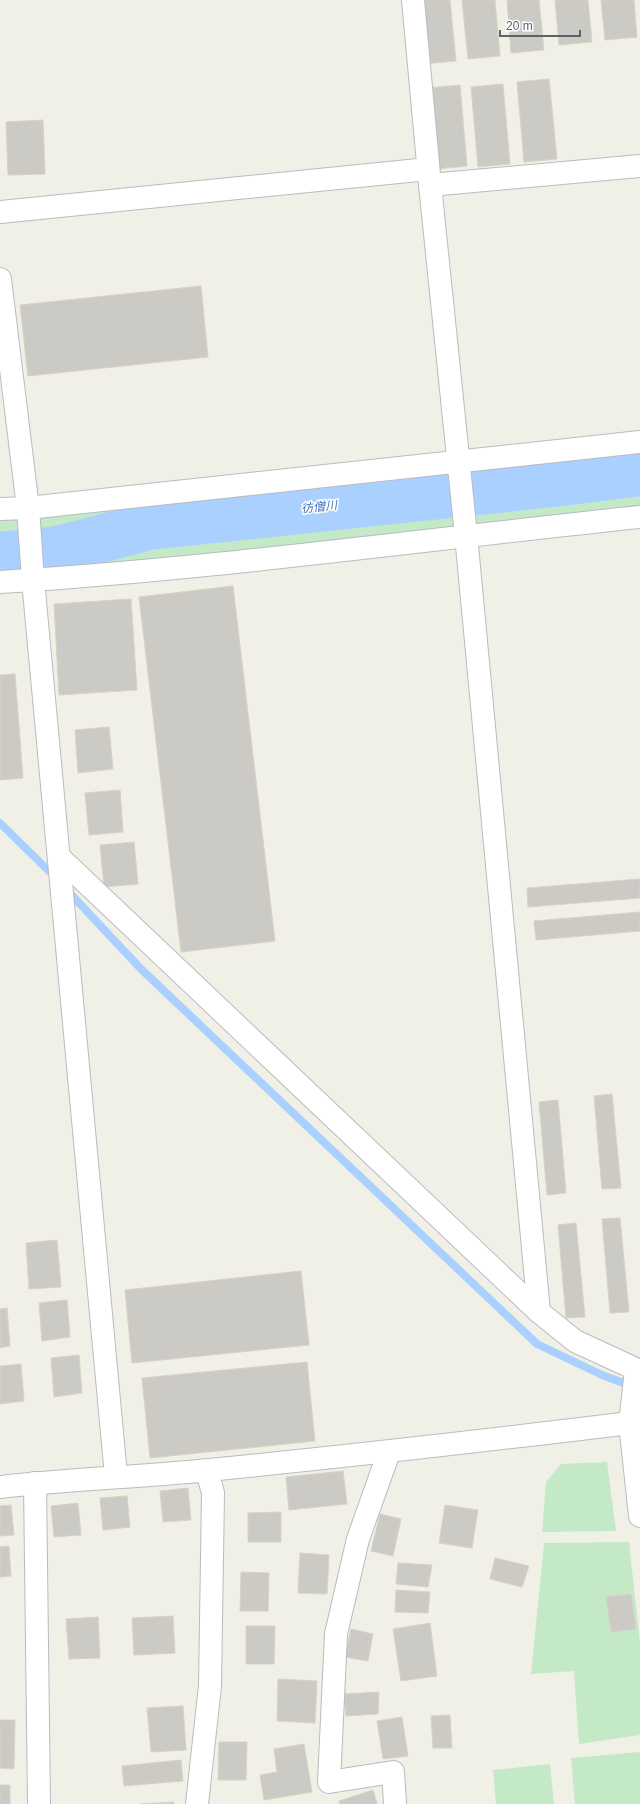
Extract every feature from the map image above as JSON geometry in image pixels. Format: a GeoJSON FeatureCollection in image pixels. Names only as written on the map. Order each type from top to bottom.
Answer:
{"type":"FeatureCollection","features":[{"type":"Feature","properties":{"kind":"street"},"geometry":{"type":"LineString","coordinates":[[413,0],[429,177],[466,535],[539,1312]]}},
{"type":"Feature","properties":{"kind":"street"},"geometry":{"type":"LineString","coordinates":[[0,212],[429,177],[640,166]]}},
{"type":"Feature","properties":{"kind":"street"},"geometry":{"type":"LineString","coordinates":[[0,279],[28,508],[33,580],[116,1476]]}},
{"type":"Feature","properties":{"kind":"street"},"geometry":{"type":"LineString","coordinates":[[0,509],[28,508],[640,442]]}},
{"type":"Feature","properties":{"kind":"street"},"geometry":{"type":"LineString","coordinates":[[0,582],[233,563],[466,535],[640,517]]}},
{"type":"Feature","properties":{"kind":"street"},"geometry":{"type":"LineString","coordinates":[[59,857],[539,1312],[575,1341],[638,1371],[630,1423],[640,1516]]}},
{"type":"Feature","properties":{"kind":"street"},"geometry":{"type":"LineString","coordinates":[[0,1487],[116,1476],[207,1470],[388,1452],[630,1423]]}},
{"type":"Feature","properties":{"kind":"street"},"geometry":{"type":"LineString","coordinates":[[388,1452],[358,1539],[336,1634],[329,1782],[393,1772],[395,1804]]}},
{"type":"Feature","properties":{"kind":"street"},"geometry":{"type":"LineString","coordinates":[[197,1804],[210,1686],[213,1493],[207,1470]]}},
{"type":"Feature","properties":{"kind":"street"},"geometry":{"type":"LineString","coordinates":[[35,1483],[39,1804]]}},
{"type":"Feature","properties":{"kind":"green space"},"geometry":{"type":"Polygon","coordinates":[[[640,442],[640,517],[0,580],[0,509],[640,442]]]}},
{"type":"Feature","properties":{"kind":"green space"},"geometry":{"type":"Polygon","coordinates":[[[607,1462],[616,1531],[542,1532],[546,1482],[561,1464],[607,1462]]]}},
{"type":"Feature","properties":{"kind":"green space"},"geometry":{"type":"Polygon","coordinates":[[[629,1542],[640,1642],[640,1735],[579,1744],[574,1671],[531,1674],[544,1543],[629,1542]]]}},
{"type":"Feature","properties":{"kind":"green space"},"geometry":{"type":"Polygon","coordinates":[[[640,1752],[640,1804],[575,1804],[571,1758],[640,1752]]]}},
{"type":"Feature","properties":{"kind":"green space"},"geometry":{"type":"Polygon","coordinates":[[[550,1764],[554,1804],[496,1804],[493,1770],[550,1764]]]}},
{"type":"Feature","properties":{"kind":"building"},"geometry":{"type":"Polygon","coordinates":[[[417,0],[450,0],[456,61],[423,64],[417,0]]]}},
{"type":"Feature","properties":{"kind":"building"},"geometry":{"type":"Polygon","coordinates":[[[462,0],[495,0],[500,56],[468,59],[462,0]]]}},
{"type":"Feature","properties":{"kind":"building"},"geometry":{"type":"Polygon","coordinates":[[[507,0],[539,0],[544,50],[511,53],[507,0]]]}},
{"type":"Feature","properties":{"kind":"building"},"geometry":{"type":"Polygon","coordinates":[[[555,0],[588,0],[592,42],[559,45],[555,0]]]}},
{"type":"Feature","properties":{"kind":"building"},"geometry":{"type":"Polygon","coordinates":[[[601,0],[634,0],[637,37],[605,40],[601,0]]]}},
{"type":"Feature","properties":{"kind":"building"},"geometry":{"type":"Polygon","coordinates":[[[549,79],[557,159],[524,162],[517,82],[549,79]]]}},
{"type":"Feature","properties":{"kind":"building"},"geometry":{"type":"Polygon","coordinates":[[[503,84],[510,164],[478,167],[471,87],[503,84]]]}},
{"type":"Feature","properties":{"kind":"building"},"geometry":{"type":"Polygon","coordinates":[[[460,85],[467,166],[435,169],[427,88],[460,85]]]}},
{"type":"Feature","properties":{"kind":"building"},"geometry":{"type":"Polygon","coordinates":[[[43,120],[45,174],[8,175],[6,122],[43,120]]]}},
{"type":"Feature","properties":{"kind":"building"},"geometry":{"type":"Polygon","coordinates":[[[201,286],[208,357],[28,376],[20,305],[201,286]]]}},
{"type":"Feature","properties":{"kind":"building"},"geometry":{"type":"Polygon","coordinates":[[[233,586],[275,941],[181,952],[139,597],[233,586]]]}},
{"type":"Feature","properties":{"kind":"building"},"geometry":{"type":"Polygon","coordinates":[[[131,599],[137,690],[59,695],[54,604],[131,599]]]}},
{"type":"Feature","properties":{"kind":"building"},"geometry":{"type":"Polygon","coordinates":[[[15,674],[23,778],[0,780],[0,675],[15,674]]]}},
{"type":"Feature","properties":{"kind":"building"},"geometry":{"type":"Polygon","coordinates":[[[109,727],[113,769],[78,773],[75,730],[109,727]]]}},
{"type":"Feature","properties":{"kind":"building"},"geometry":{"type":"Polygon","coordinates":[[[120,790],[123,832],[89,835],[85,793],[120,790]]]}},
{"type":"Feature","properties":{"kind":"building"},"geometry":{"type":"Polygon","coordinates":[[[134,842],[138,884],[104,887],[100,845],[134,842]]]}},
{"type":"Feature","properties":{"kind":"building"},"geometry":{"type":"Polygon","coordinates":[[[640,879],[640,898],[528,907],[527,888],[640,879]]]}},
{"type":"Feature","properties":{"kind":"building"},"geometry":{"type":"Polygon","coordinates":[[[640,912],[640,931],[536,940],[534,921],[640,912]]]}},
{"type":"Feature","properties":{"kind":"building"},"geometry":{"type":"Polygon","coordinates":[[[612,1094],[621,1188],[602,1189],[594,1096],[612,1094]]]}},
{"type":"Feature","properties":{"kind":"building"},"geometry":{"type":"Polygon","coordinates":[[[558,1100],[566,1193],[547,1195],[539,1102],[558,1100]]]}},
{"type":"Feature","properties":{"kind":"building"},"geometry":{"type":"Polygon","coordinates":[[[620,1218],[629,1312],[610,1313],[602,1219],[620,1218]]]}},
{"type":"Feature","properties":{"kind":"building"},"geometry":{"type":"Polygon","coordinates":[[[576,1223],[585,1317],[566,1318],[558,1225],[576,1223]]]}},
{"type":"Feature","properties":{"kind":"building"},"geometry":{"type":"Polygon","coordinates":[[[57,1240],[61,1287],[29,1289],[26,1243],[57,1240]]]}},
{"type":"Feature","properties":{"kind":"building"},"geometry":{"type":"Polygon","coordinates":[[[301,1271],[309,1345],[132,1363],[125,1290],[301,1271]]]}},
{"type":"Feature","properties":{"kind":"building"},"geometry":{"type":"Polygon","coordinates":[[[67,1300],[70,1337],[42,1341],[39,1303],[67,1300]]]}},
{"type":"Feature","properties":{"kind":"building"},"geometry":{"type":"Polygon","coordinates":[[[7,1308],[10,1346],[0,1348],[0,1309],[7,1308]]]}},
{"type":"Feature","properties":{"kind":"building"},"geometry":{"type":"Polygon","coordinates":[[[79,1355],[82,1393],[54,1397],[51,1358],[79,1355]]]}},
{"type":"Feature","properties":{"kind":"building"},"geometry":{"type":"Polygon","coordinates":[[[307,1362],[315,1441],[150,1458],[142,1378],[307,1362]]]}},
{"type":"Feature","properties":{"kind":"building"},"geometry":{"type":"Polygon","coordinates":[[[21,1364],[24,1401],[0,1404],[0,1366],[21,1364]]]}},
{"type":"Feature","properties":{"kind":"building"},"geometry":{"type":"Polygon","coordinates":[[[343,1471],[347,1504],[289,1510],[286,1477],[343,1471]]]}},
{"type":"Feature","properties":{"kind":"building"},"geometry":{"type":"Polygon","coordinates":[[[188,1488],[191,1520],[163,1522],[160,1491],[188,1488]]]}},
{"type":"Feature","properties":{"kind":"building"},"geometry":{"type":"Polygon","coordinates":[[[127,1496],[130,1527],[103,1530],[100,1498],[127,1496]]]}},
{"type":"Feature","properties":{"kind":"building"},"geometry":{"type":"Polygon","coordinates":[[[78,1503],[81,1535],[54,1537],[51,1506],[78,1503]]]}},
{"type":"Feature","properties":{"kind":"building"},"geometry":{"type":"Polygon","coordinates":[[[11,1505],[14,1535],[0,1536],[0,1506],[11,1505]]]}},
{"type":"Feature","properties":{"kind":"building"},"geometry":{"type":"Polygon","coordinates":[[[445,1505],[478,1510],[472,1548],[439,1543],[445,1505]]]}},
{"type":"Feature","properties":{"kind":"building"},"geometry":{"type":"Polygon","coordinates":[[[281,1512],[281,1542],[248,1542],[248,1513],[281,1512]]]}},
{"type":"Feature","properties":{"kind":"building"},"geometry":{"type":"Polygon","coordinates":[[[380,1514],[401,1519],[393,1556],[371,1551],[380,1514]]]}},
{"type":"Feature","properties":{"kind":"building"},"geometry":{"type":"Polygon","coordinates":[[[9,1546],[11,1576],[0,1577],[0,1547],[9,1546]]]}},
{"type":"Feature","properties":{"kind":"building"},"geometry":{"type":"Polygon","coordinates":[[[300,1553],[329,1555],[327,1594],[298,1593],[300,1553]]]}},
{"type":"Feature","properties":{"kind":"building"},"geometry":{"type":"Polygon","coordinates":[[[495,1558],[529,1566],[522,1587],[490,1579],[495,1558]]]}},
{"type":"Feature","properties":{"kind":"building"},"geometry":{"type":"Polygon","coordinates":[[[398,1563],[432,1565],[428,1587],[396,1584],[398,1563]]]}},
{"type":"Feature","properties":{"kind":"building"},"geometry":{"type":"Polygon","coordinates":[[[241,1572],[269,1573],[268,1611],[240,1611],[241,1572]]]}},
{"type":"Feature","properties":{"kind":"building"},"geometry":{"type":"Polygon","coordinates":[[[396,1590],[430,1592],[428,1613],[395,1612],[396,1590]]]}},
{"type":"Feature","properties":{"kind":"building"},"geometry":{"type":"Polygon","coordinates":[[[631,1594],[636,1629],[611,1632],[606,1597],[631,1594]]]}},
{"type":"Feature","properties":{"kind":"building"},"geometry":{"type":"Polygon","coordinates":[[[173,1616],[175,1653],[134,1655],[132,1618],[173,1616]]]}},
{"type":"Feature","properties":{"kind":"building"},"geometry":{"type":"Polygon","coordinates":[[[98,1617],[100,1658],[69,1659],[66,1619],[98,1617]]]}},
{"type":"Feature","properties":{"kind":"building"},"geometry":{"type":"Polygon","coordinates":[[[430,1623],[437,1676],[401,1681],[393,1629],[430,1623]]]}},
{"type":"Feature","properties":{"kind":"building"},"geometry":{"type":"Polygon","coordinates":[[[246,1626],[275,1626],[274,1664],[246,1664],[246,1626]]]}},
{"type":"Feature","properties":{"kind":"building"},"geometry":{"type":"Polygon","coordinates":[[[351,1629],[373,1634],[368,1661],[345,1657],[351,1629]]]}},
{"type":"Feature","properties":{"kind":"building"},"geometry":{"type":"Polygon","coordinates":[[[278,1679],[317,1681],[315,1723],[277,1721],[278,1679]]]}},
{"type":"Feature","properties":{"kind":"building"},"geometry":{"type":"Polygon","coordinates":[[[379,1692],[378,1714],[346,1716],[344,1694],[379,1692]]]}},
{"type":"Feature","properties":{"kind":"building"},"geometry":{"type":"Polygon","coordinates":[[[183,1706],[186,1750],[151,1752],[147,1708],[183,1706]]]}},
{"type":"Feature","properties":{"kind":"building"},"geometry":{"type":"Polygon","coordinates":[[[450,1715],[452,1748],[433,1748],[431,1716],[450,1715]]]}},
{"type":"Feature","properties":{"kind":"building"},"geometry":{"type":"Polygon","coordinates":[[[402,1717],[408,1756],[383,1759],[377,1721],[402,1717]]]}},
{"type":"Feature","properties":{"kind":"building"},"geometry":{"type":"Polygon","coordinates":[[[0,1720],[15,1720],[14,1769],[0,1768],[0,1720]]]}},
{"type":"Feature","properties":{"kind":"building"},"geometry":{"type":"Polygon","coordinates":[[[219,1742],[247,1742],[246,1780],[218,1780],[219,1742]]]}},
{"type":"Feature","properties":{"kind":"building"},"geometry":{"type":"Polygon","coordinates":[[[304,1744],[312,1792],[264,1800],[260,1775],[277,1772],[274,1749],[304,1744]]]}},
{"type":"Feature","properties":{"kind":"building"},"geometry":{"type":"Polygon","coordinates":[[[181,1760],[183,1781],[124,1786],[122,1766],[181,1760]]]}},
{"type":"Feature","properties":{"kind":"building"},"geometry":{"type":"Polygon","coordinates":[[[0,1785],[10,1785],[10,1804],[0,1804],[0,1785]]]}},
{"type":"Feature","properties":{"kind":"building"},"geometry":{"type":"Polygon","coordinates":[[[373,1790],[377,1804],[340,1804],[339,1801],[373,1790]]]}},
{"type":"Feature","properties":{"kind":"building"},"geometry":{"type":"Polygon","coordinates":[[[174,1802],[174,1804],[139,1804],[174,1802]]]}},
{"type":"Feature","properties":{"kind":"waterway","name":"彷僧川"},"geometry":{"type":"LineString","coordinates":[[0,556],[58,550],[149,526],[562,482],[640,472]]}},
{"type":"Feature","properties":{"kind":"waterway"},"geometry":{"type":"LineString","coordinates":[[0,823],[56,878]]}},
{"type":"Feature","properties":{"kind":"waterway"},"geometry":{"type":"LineString","coordinates":[[66,889],[141,969],[537,1344],[602,1375],[634,1387]]}}]}
